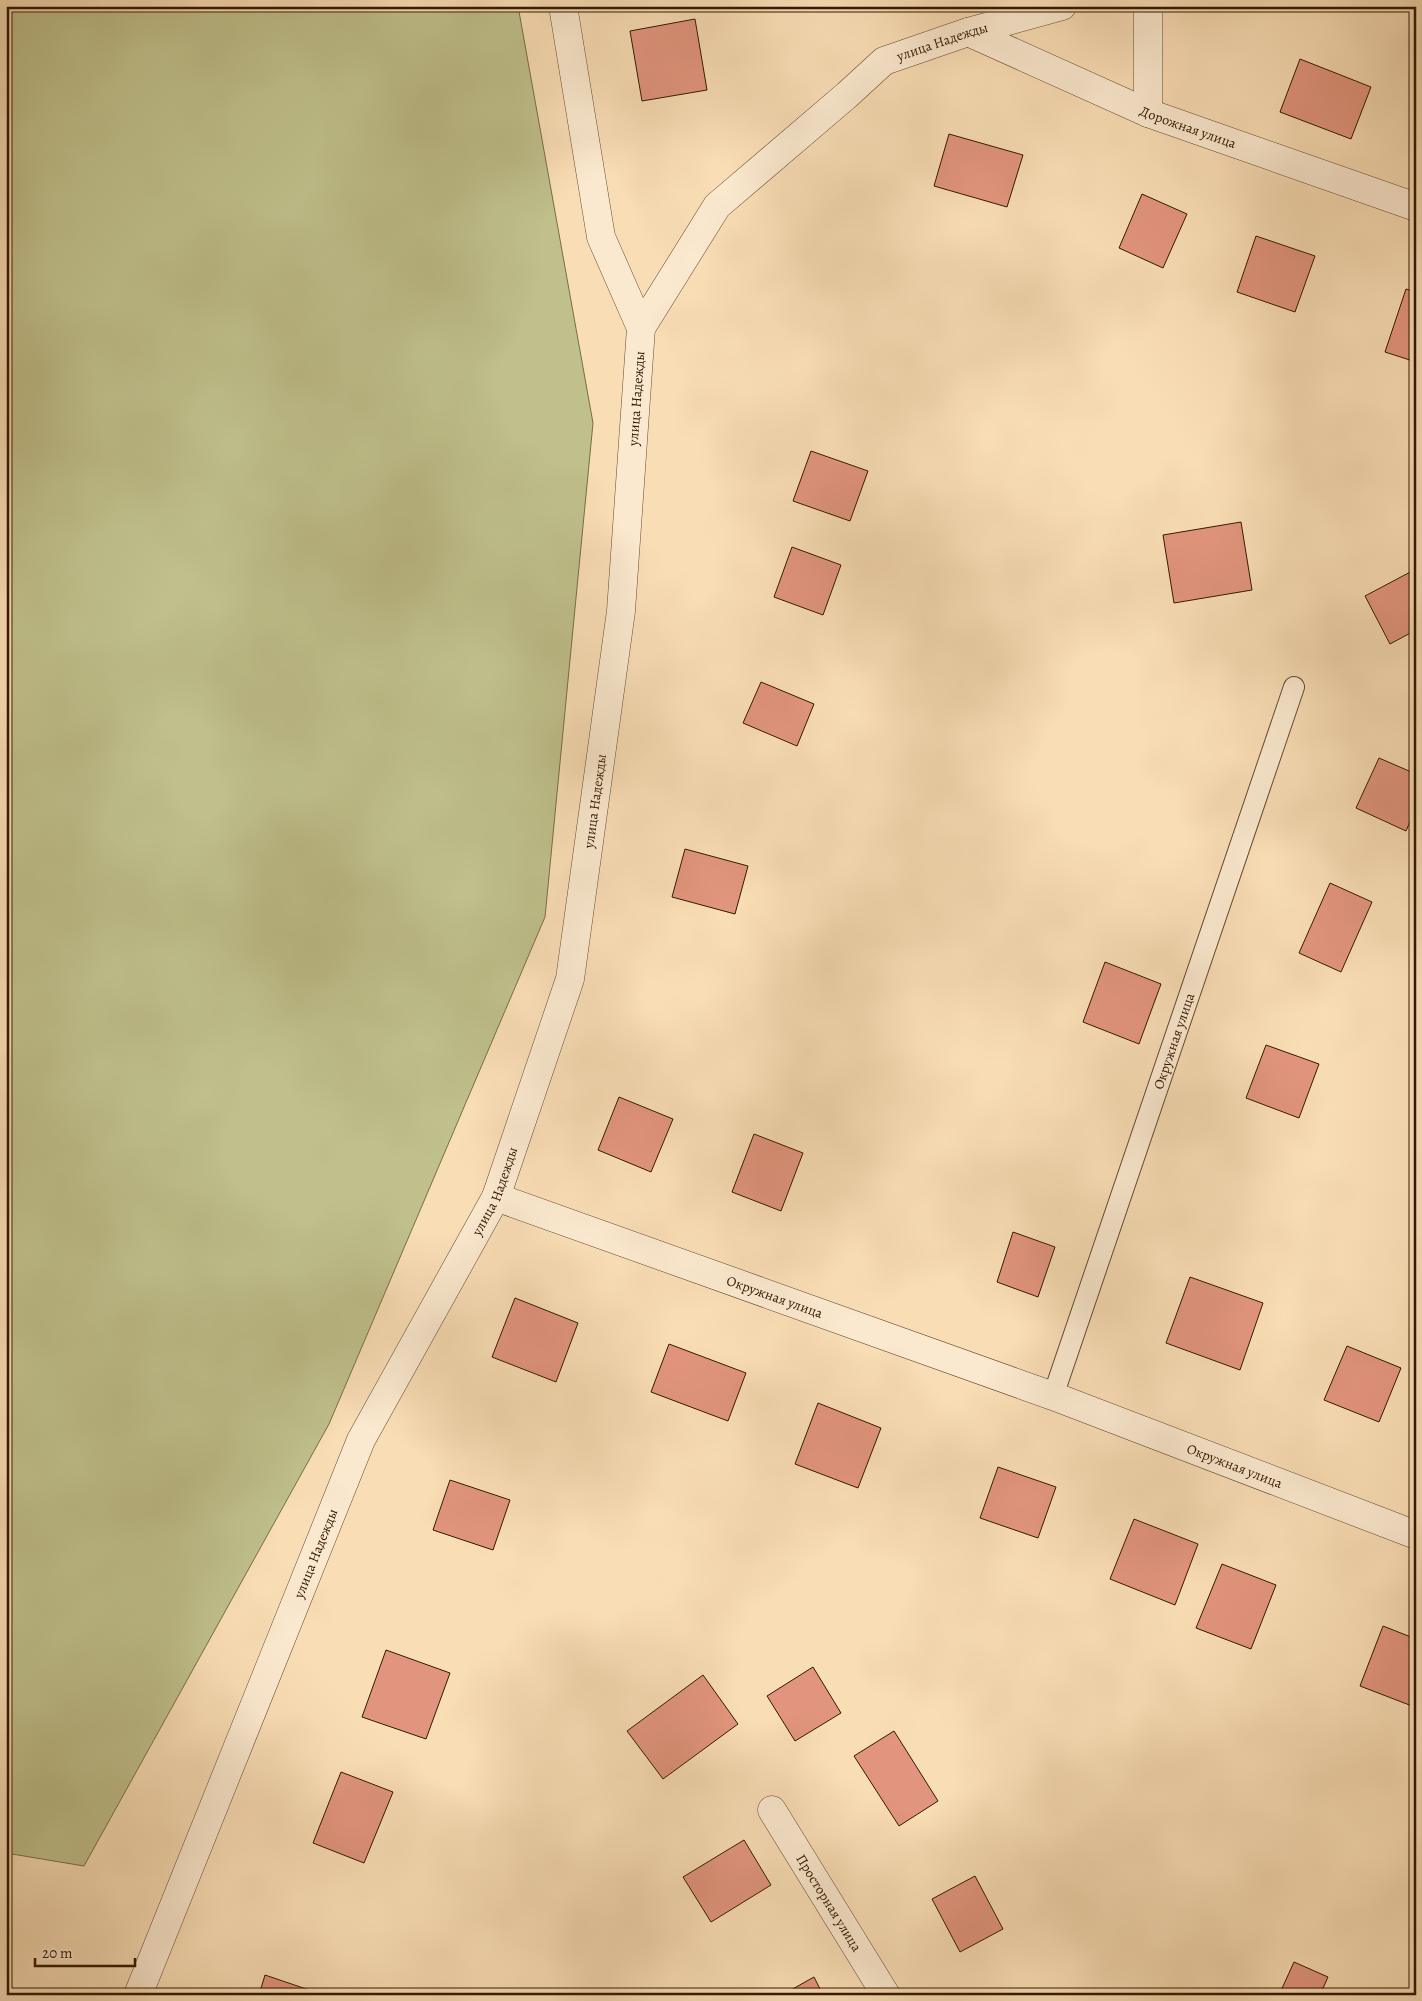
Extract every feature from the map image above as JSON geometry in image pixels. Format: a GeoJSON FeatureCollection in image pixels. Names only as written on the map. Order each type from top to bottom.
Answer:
{"type":"FeatureCollection","features":[{"type":"Feature","properties":{"kind":"street","name":"улица Надежды"},"geometry":{"type":"LineString","coordinates":[[563,6],[601,237],[641,328]]}},
{"type":"Feature","properties":{"kind":"street","name":"улица Надежды"},"geometry":{"type":"LineString","coordinates":[[138,1995],[361,1440],[496,1197],[570,979],[621,611],[641,328],[716,206],[847,95],[884,61],[968,32],[1062,6]]}},
{"type":"Feature","properties":{"kind":"street"},"geometry":{"type":"LineString","coordinates":[[1148,6],[1148,113]]}},
{"type":"Feature","properties":{"kind":"street","name":"Дорожная улица"},"geometry":{"type":"LineString","coordinates":[[968,32],[1148,113],[1416,207]]}},
{"type":"Feature","properties":{"kind":"street","name":"Окружная улица"},"geometry":{"type":"LineString","coordinates":[[496,1197],[1053,1396],[1416,1535]]}},
{"type":"Feature","properties":{"kind":"street","name":"Просторная улица"},"geometry":{"type":"LineString","coordinates":[[772,1810],[886,1995]]}},
{"type":"Feature","properties":{"kind":"lane","name":"Окружная улица"},"geometry":{"type":"LineString","coordinates":[[1053,1396],[1294,687]]}},
{"type":"Feature","properties":{"kind":"green space"},"geometry":{"type":"Polygon","coordinates":[[[6,6],[518,6],[593,423],[545,917],[329,1424],[84,1866],[6,1853],[6,6]]]}},
{"type":"Feature","properties":{"kind":"building"},"geometry":{"type":"Polygon","coordinates":[[[695,19],[707,90],[642,101],[630,31],[695,19]]]}},
{"type":"Feature","properties":{"kind":"building"},"geometry":{"type":"Polygon","coordinates":[[[1300,59],[1371,87],[1351,139],[1280,112],[1300,59]]]}},
{"type":"Feature","properties":{"kind":"building"},"geometry":{"type":"Polygon","coordinates":[[[949,134],[1023,155],[1007,207],[934,186],[949,134]]]}},
{"type":"Feature","properties":{"kind":"building"},"geometry":{"type":"Polygon","coordinates":[[[1142,194],[1187,214],[1163,268],[1119,248],[1142,194]]]}},
{"type":"Feature","properties":{"kind":"building"},"geometry":{"type":"Polygon","coordinates":[[[1256,236],[1315,256],[1295,312],[1237,292],[1256,236]]]}},
{"type":"Feature","properties":{"kind":"building"},"geometry":{"type":"Polygon","coordinates":[[[1406,289],[1416,292],[1416,362],[1385,352],[1406,289]]]}},
{"type":"Feature","properties":{"kind":"building"},"geometry":{"type":"Polygon","coordinates":[[[811,451],[868,471],[850,521],[793,501],[811,451]]]}},
{"type":"Feature","properties":{"kind":"building"},"geometry":{"type":"Polygon","coordinates":[[[1241,522],[1252,590],[1174,603],[1163,535],[1241,522]]]}},
{"type":"Feature","properties":{"kind":"building"},"geometry":{"type":"Polygon","coordinates":[[[792,547],[841,565],[823,615],[774,597],[792,547]]]}},
{"type":"Feature","properties":{"kind":"building"},"geometry":{"type":"Polygon","coordinates":[[[1416,569],[1416,630],[1390,644],[1365,596],[1416,569]]]}},
{"type":"Feature","properties":{"kind":"building"},"geometry":{"type":"Polygon","coordinates":[[[761,682],[814,704],[797,746],[743,723],[761,682]]]}},
{"type":"Feature","properties":{"kind":"building"},"geometry":{"type":"Polygon","coordinates":[[[1379,758],[1416,774],[1416,808],[1406,831],[1356,808],[1379,758]]]}},
{"type":"Feature","properties":{"kind":"building"},"geometry":{"type":"Polygon","coordinates":[[[685,849],[748,866],[735,914],[672,897],[685,849]]]}},
{"type":"Feature","properties":{"kind":"building"},"geometry":{"type":"Polygon","coordinates":[[[1330,883],[1372,902],[1341,972],[1299,953],[1330,883]]]}},
{"type":"Feature","properties":{"kind":"building"},"geometry":{"type":"Polygon","coordinates":[[[1105,962],[1161,984],[1139,1044],[1083,1022],[1105,962]]]}},
{"type":"Feature","properties":{"kind":"building"},"geometry":{"type":"Polygon","coordinates":[[[1266,1045],[1319,1064],[1299,1118],[1246,1098],[1266,1045]]]}},
{"type":"Feature","properties":{"kind":"building"},"geometry":{"type":"Polygon","coordinates":[[[619,1097],[673,1119],[651,1172],[598,1150],[619,1097]]]}},
{"type":"Feature","properties":{"kind":"building"},"geometry":{"type":"Polygon","coordinates":[[[754,1134],[803,1153],[781,1211],[732,1192],[754,1134]]]}},
{"type":"Feature","properties":{"kind":"building"},"geometry":{"type":"Polygon","coordinates":[[[1013,1232],[1055,1247],[1038,1297],[997,1282],[1013,1232]]]}},
{"type":"Feature","properties":{"kind":"building"},"geometry":{"type":"Polygon","coordinates":[[[1190,1277],[1263,1303],[1240,1370],[1166,1343],[1190,1277]]]}},
{"type":"Feature","properties":{"kind":"building"},"geometry":{"type":"Polygon","coordinates":[[[515,1298],[578,1323],[556,1382],[492,1357],[515,1298]]]}},
{"type":"Feature","properties":{"kind":"building"},"geometry":{"type":"Polygon","coordinates":[[[669,1344],[746,1373],[728,1421],[651,1392],[669,1344]]]}},
{"type":"Feature","properties":{"kind":"building"},"geometry":{"type":"Polygon","coordinates":[[[1347,1346],[1401,1368],[1379,1422],[1324,1400],[1347,1346]]]}},
{"type":"Feature","properties":{"kind":"building"},"geometry":{"type":"Polygon","coordinates":[[[818,1403],[881,1428],[858,1488],[795,1464],[818,1403]]]}},
{"type":"Feature","properties":{"kind":"building"},"geometry":{"type":"Polygon","coordinates":[[[998,1467],[1056,1487],[1038,1538],[980,1518],[998,1467]]]}},
{"type":"Feature","properties":{"kind":"building"},"geometry":{"type":"Polygon","coordinates":[[[450,1480],[510,1500],[493,1550],[433,1530],[450,1480]]]}},
{"type":"Feature","properties":{"kind":"building"},"geometry":{"type":"Polygon","coordinates":[[[1134,1519],[1198,1544],[1175,1605],[1110,1579],[1134,1519]]]}},
{"type":"Feature","properties":{"kind":"building"},"geometry":{"type":"Polygon","coordinates":[[[1222,1564],[1276,1585],[1251,1649],[1196,1628],[1222,1564]]]}},
{"type":"Feature","properties":{"kind":"building"},"geometry":{"type":"Polygon","coordinates":[[[1383,1626],[1416,1639],[1416,1696],[1412,1706],[1360,1686],[1383,1626]]]}},
{"type":"Feature","properties":{"kind":"building"},"geometry":{"type":"Polygon","coordinates":[[[386,1650],[450,1673],[426,1739],[362,1717],[386,1650]]]}},
{"type":"Feature","properties":{"kind":"building"},"geometry":{"type":"Polygon","coordinates":[[[813,1667],[841,1713],[795,1741],[767,1696],[813,1667]]]}},
{"type":"Feature","properties":{"kind":"building"},"geometry":{"type":"Polygon","coordinates":[[[703,1675],[738,1724],[663,1779],[627,1731],[703,1675]]]}},
{"type":"Feature","properties":{"kind":"building"},"geometry":{"type":"Polygon","coordinates":[[[894,1731],[938,1801],[899,1826],[854,1756],[894,1731]]]}},
{"type":"Feature","properties":{"kind":"building"},"geometry":{"type":"Polygon","coordinates":[[[341,1772],[393,1792],[364,1863],[313,1843],[341,1772]]]}},
{"type":"Feature","properties":{"kind":"building"},"geometry":{"type":"Polygon","coordinates":[[[744,1840],[771,1885],[711,1922],[683,1877],[744,1840]]]}},
{"type":"Feature","properties":{"kind":"building"},"geometry":{"type":"Polygon","coordinates":[[[975,1876],[1003,1929],[960,1952],[932,1899],[975,1876]]]}},
{"type":"Feature","properties":{"kind":"building"},"geometry":{"type":"Polygon","coordinates":[[[1294,1962],[1328,1977],[1320,1995],[1279,1995],[1294,1962]]]}},
{"type":"Feature","properties":{"kind":"building"},"geometry":{"type":"Polygon","coordinates":[[[265,1975],[321,1994],[259,1995],[265,1975]]]}},
{"type":"Feature","properties":{"kind":"building"},"geometry":{"type":"Polygon","coordinates":[[[814,1977],[823,1995],[782,1995],[814,1977]]]}}]}
